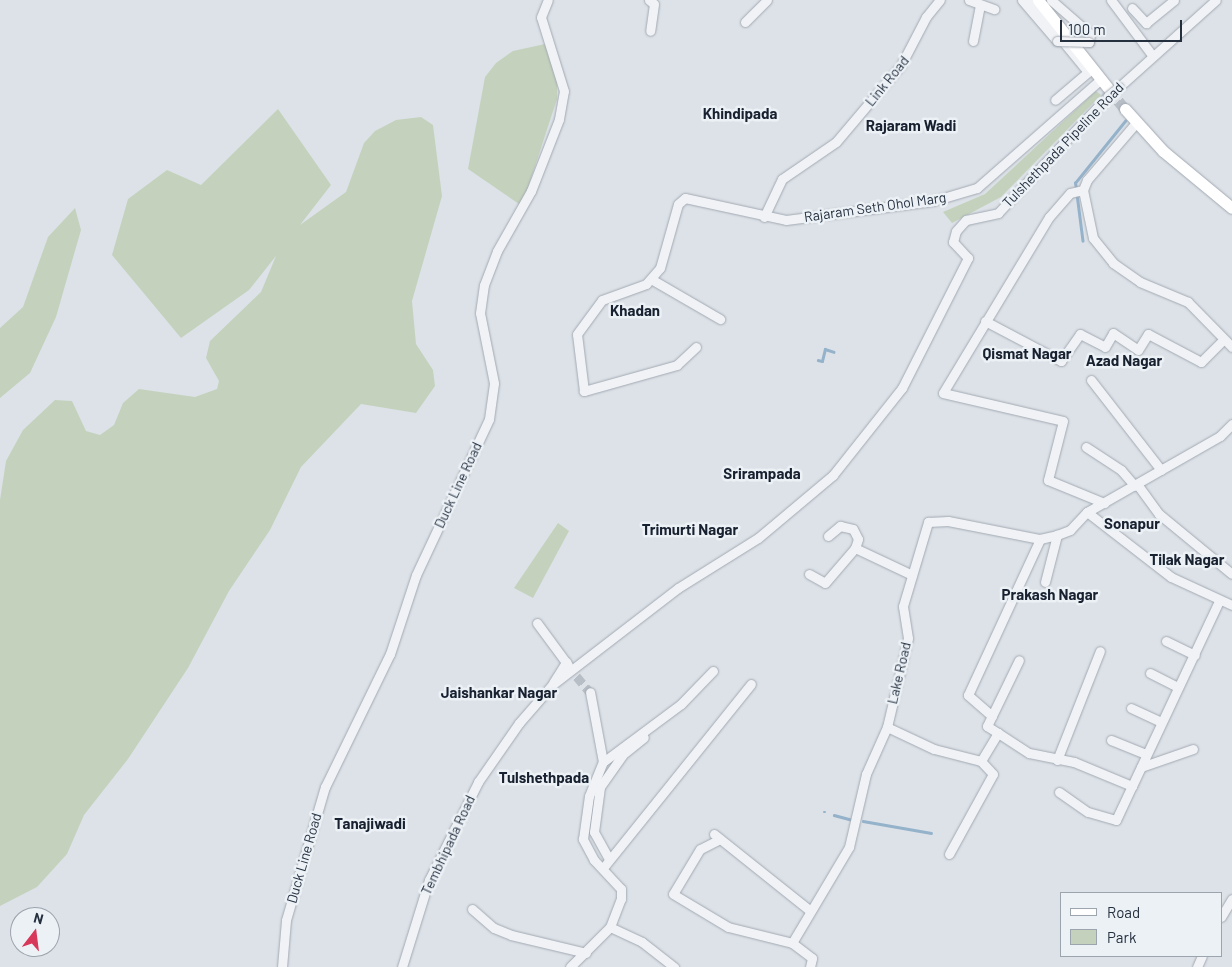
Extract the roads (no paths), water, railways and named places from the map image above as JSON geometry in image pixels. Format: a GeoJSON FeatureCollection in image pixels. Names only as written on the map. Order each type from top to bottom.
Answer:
{"type":"FeatureCollection","features":[{"type":"Feature","properties":{"kind":"street","name":"Duck Line Road"},"geometry":{"type":"LineString","coordinates":[[282,967],[286,920],[325,787],[390,654],[416,575],[489,419],[494,383],[480,313],[484,285],[497,251],[532,192],[559,119],[564,92],[541,17],[548,0]]}},
{"type":"Feature","properties":{"kind":"street"},"geometry":{"type":"LineString","coordinates":[[649,0],[654,4],[650,31]]}},
{"type":"Feature","properties":{"kind":"street"},"geometry":{"type":"LineString","coordinates":[[745,22],[767,0]]}},
{"type":"Feature","properties":{"kind":"street","name":"Link Road"},"geometry":{"type":"LineString","coordinates":[[764,217],[782,179],[836,142],[901,65],[926,17],[940,0]]}},
{"type":"Feature","properties":{"kind":"street"},"geometry":{"type":"LineString","coordinates":[[969,0],[980,6],[994,9]]}},
{"type":"Feature","properties":{"kind":"street"},"geometry":{"type":"LineString","coordinates":[[1022,0],[1057,41],[1089,42],[1090,34],[1051,0]]}},
{"type":"Feature","properties":{"kind":"street"},"geometry":{"type":"LineString","coordinates":[[1029,0],[1087,70],[1082,80],[1055,100]]}},
{"type":"Feature","properties":{"kind":"street"},"geometry":{"type":"LineString","coordinates":[[1038,0],[1109,87]]}},
{"type":"Feature","properties":{"kind":"street"},"geometry":{"type":"LineString","coordinates":[[1111,0],[1152,55]]}},
{"type":"Feature","properties":{"kind":"street"},"geometry":{"type":"LineString","coordinates":[[1120,12],[1133,4],[1146,23],[1174,0]]}},
{"type":"Feature","properties":{"kind":"street","name":"Tulshethpada Pipeline Road"},"geometry":{"type":"LineString","coordinates":[[478,782],[552,685],[678,588],[758,538],[834,475],[902,388],[968,258],[953,242],[956,231],[966,220],[998,212],[1109,87],[1152,55],[1216,0]]}},
{"type":"Feature","properties":{"kind":"street"},"geometry":{"type":"LineString","coordinates":[[973,41],[980,6]]}},
{"type":"Feature","properties":{"kind":"street"},"geometry":{"type":"LineString","coordinates":[[1082,80],[1090,89]]}},
{"type":"Feature","properties":{"kind":"street","name":"Rajaram Seth Ohol Marg"},"geometry":{"type":"LineString","coordinates":[[651,278],[660,268],[678,204],[685,198],[764,217],[810,218],[933,202],[977,188],[1090,89],[1109,87]]}},
{"type":"Feature","properties":{"kind":"street"},"geometry":{"type":"LineString","coordinates":[[1125,108],[1136,124],[1232,208]]}},
{"type":"Feature","properties":{"kind":"street"},"geometry":{"type":"LineString","coordinates":[[1136,124],[1086,180],[1082,190],[1093,238],[1113,264],[1140,282],[1188,302],[1223,340],[1232,347]]}},
{"type":"Feature","properties":{"kind":"street"},"geometry":{"type":"LineString","coordinates":[[1082,190],[1070,193],[1048,218],[984,321],[943,393],[1063,421],[1048,480],[1104,503]]}},
{"type":"Feature","properties":{"kind":"street"},"geometry":{"type":"LineString","coordinates":[[696,347],[677,365],[584,391],[577,334],[602,300],[633,291],[651,278],[720,320]]}},
{"type":"Feature","properties":{"kind":"street"},"geometry":{"type":"LineString","coordinates":[[984,321],[1062,361],[1080,334],[1105,347],[1113,333],[1138,350],[1148,334],[1201,362],[1223,340]]}},
{"type":"Feature","properties":{"kind":"street"},"geometry":{"type":"LineString","coordinates":[[1091,380],[1161,470]]}},
{"type":"Feature","properties":{"kind":"street","name":"Lake Road"},"geometry":{"type":"LineString","coordinates":[[792,943],[808,909],[849,847],[866,774],[886,727],[908,638],[902,606],[928,522],[948,521],[1040,539],[1057,535],[1070,530],[1087,512],[1161,470],[1232,424]]}},
{"type":"Feature","properties":{"kind":"street"},"geometry":{"type":"LineString","coordinates":[[1086,447],[1121,470],[1136,485],[1159,514],[1232,574]]}},
{"type":"Feature","properties":{"kind":"street"},"geometry":{"type":"LineString","coordinates":[[1087,512],[1171,577],[1219,601],[1232,605]]}},
{"type":"Feature","properties":{"kind":"street"},"geometry":{"type":"LineString","coordinates":[[809,574],[825,584],[855,548],[858,539],[853,529],[840,526],[828,536]]}},
{"type":"Feature","properties":{"kind":"street"},"geometry":{"type":"LineString","coordinates":[[1045,582],[1057,535]]}},
{"type":"Feature","properties":{"kind":"street"},"geometry":{"type":"LineString","coordinates":[[992,716],[968,695],[1040,539]]}},
{"type":"Feature","properties":{"kind":"street"},"geometry":{"type":"LineString","coordinates":[[855,548],[912,575]]}},
{"type":"Feature","properties":{"kind":"street"},"geometry":{"type":"LineString","coordinates":[[1059,792],[1088,812],[1116,820],[1219,601]]}},
{"type":"Feature","properties":{"kind":"street"},"geometry":{"type":"LineString","coordinates":[[537,623],[567,664],[552,685]]}},
{"type":"Feature","properties":{"kind":"street"},"geometry":{"type":"LineString","coordinates":[[1166,642],[1195,655]]}},
{"type":"Feature","properties":{"kind":"street"},"geometry":{"type":"LineString","coordinates":[[1057,760],[1100,651]]}},
{"type":"Feature","properties":{"kind":"street"},"geometry":{"type":"LineString","coordinates":[[1019,660],[986,726],[1029,753],[1074,762],[1132,786]]}},
{"type":"Feature","properties":{"kind":"street"},"geometry":{"type":"LineString","coordinates":[[573,966],[610,927],[621,889],[603,868],[584,839],[589,796],[603,762],[681,704],[713,671]]}},
{"type":"Feature","properties":{"kind":"street"},"geometry":{"type":"LineString","coordinates":[[1150,673],[1178,686]]}},
{"type":"Feature","properties":{"kind":"street"},"geometry":{"type":"LineString","coordinates":[[603,868],[751,684]]}},
{"type":"Feature","properties":{"kind":"street"},"geometry":{"type":"LineString","coordinates":[[590,692],[603,762]]}},
{"type":"Feature","properties":{"kind":"street"},"geometry":{"type":"LineString","coordinates":[[1131,708],[1161,722]]}},
{"type":"Feature","properties":{"kind":"street"},"geometry":{"type":"LineString","coordinates":[[886,727],[934,749],[981,761],[993,774],[950,854]]}},
{"type":"Feature","properties":{"kind":"street"},"geometry":{"type":"LineString","coordinates":[[981,761],[998,734]]}},
{"type":"Feature","properties":{"kind":"street"},"geometry":{"type":"LineString","coordinates":[[609,859],[594,832],[600,787],[622,755],[644,737]]}},
{"type":"Feature","properties":{"kind":"street"},"geometry":{"type":"LineString","coordinates":[[1111,740],[1146,754]]}},
{"type":"Feature","properties":{"kind":"street"},"geometry":{"type":"LineString","coordinates":[[1141,767],[1193,749]]}},
{"type":"Feature","properties":{"kind":"street","name":"Tembhipada Road"},"geometry":{"type":"LineString","coordinates":[[402,967],[429,880],[478,782]]}},
{"type":"Feature","properties":{"kind":"street"},"geometry":{"type":"LineString","coordinates":[[808,909],[717,836],[700,849],[673,894],[728,927],[792,943],[812,958],[810,967]]}},
{"type":"Feature","properties":{"kind":"street"},"geometry":{"type":"LineString","coordinates":[[1222,915],[1232,899]]}},
{"type":"Feature","properties":{"kind":"street"},"geometry":{"type":"LineString","coordinates":[[472,909],[494,928],[511,935],[586,953]]}},
{"type":"Feature","properties":{"kind":"street"},"geometry":{"type":"LineString","coordinates":[[610,927],[642,942],[674,967]]}},
{"type":"Feature","properties":{"kind":"waterway"},"geometry":{"type":"LineString","coordinates":[[1076,189],[1075,183],[1125,121]]}},
{"type":"Feature","properties":{"kind":"waterway"},"geometry":{"type":"LineString","coordinates":[[1077,194],[1083,241]]}},
{"type":"Feature","properties":{"kind":"waterway"},"geometry":{"type":"LineString","coordinates":[[818,360],[822,361],[825,349],[834,352]]}},
{"type":"Feature","properties":{"kind":"waterway"},"geometry":{"type":"LineString","coordinates":[[834,815],[849,819]]}},
{"type":"Feature","properties":{"kind":"waterway"},"geometry":{"type":"LineString","coordinates":[[863,821],[931,833]]}},
{"type":"Feature","properties":{"kind":"tunnel"},"geometry":{"type":"LineString","coordinates":[[1108,88],[1125,109]]}},
{"type":"Feature","properties":{"kind":"tunnel"},"geometry":{"type":"LineString","coordinates":[[568,666],[590,692]]}},
{"type":"Feature","properties":{"kind":"district","name":"Khindipada"},"geometry":{"type":"Point","coordinates":[740,114]}},
{"type":"Feature","properties":{"kind":"district","name":"Rajaram Wadi"},"geometry":{"type":"Point","coordinates":[911,126]}},
{"type":"Feature","properties":{"kind":"district","name":"Khadan"},"geometry":{"type":"Point","coordinates":[635,311]}},
{"type":"Feature","properties":{"kind":"district","name":"Qismat Nagar"},"geometry":{"type":"Point","coordinates":[1027,354]}},
{"type":"Feature","properties":{"kind":"district","name":"Azad Nagar"},"geometry":{"type":"Point","coordinates":[1124,361]}},
{"type":"Feature","properties":{"kind":"district","name":"Srirampada"},"geometry":{"type":"Point","coordinates":[762,474]}},
{"type":"Feature","properties":{"kind":"district","name":"Sonapur"},"geometry":{"type":"Point","coordinates":[1132,524]}},
{"type":"Feature","properties":{"kind":"district","name":"Trimurti Nagar"},"geometry":{"type":"Point","coordinates":[690,530]}},
{"type":"Feature","properties":{"kind":"district","name":"Tilak Nagar"},"geometry":{"type":"Point","coordinates":[1187,560]}},
{"type":"Feature","properties":{"kind":"district","name":"Prakash Nagar"},"geometry":{"type":"Point","coordinates":[1050,595]}},
{"type":"Feature","properties":{"kind":"district","name":"Jaishankar Nagar"},"geometry":{"type":"Point","coordinates":[499,693]}},
{"type":"Feature","properties":{"kind":"district","name":"Tulshethpada"},"geometry":{"type":"Point","coordinates":[544,778]}},
{"type":"Feature","properties":{"kind":"district","name":"Tanajiwadi"},"geometry":{"type":"Point","coordinates":[370,824]}}]}
